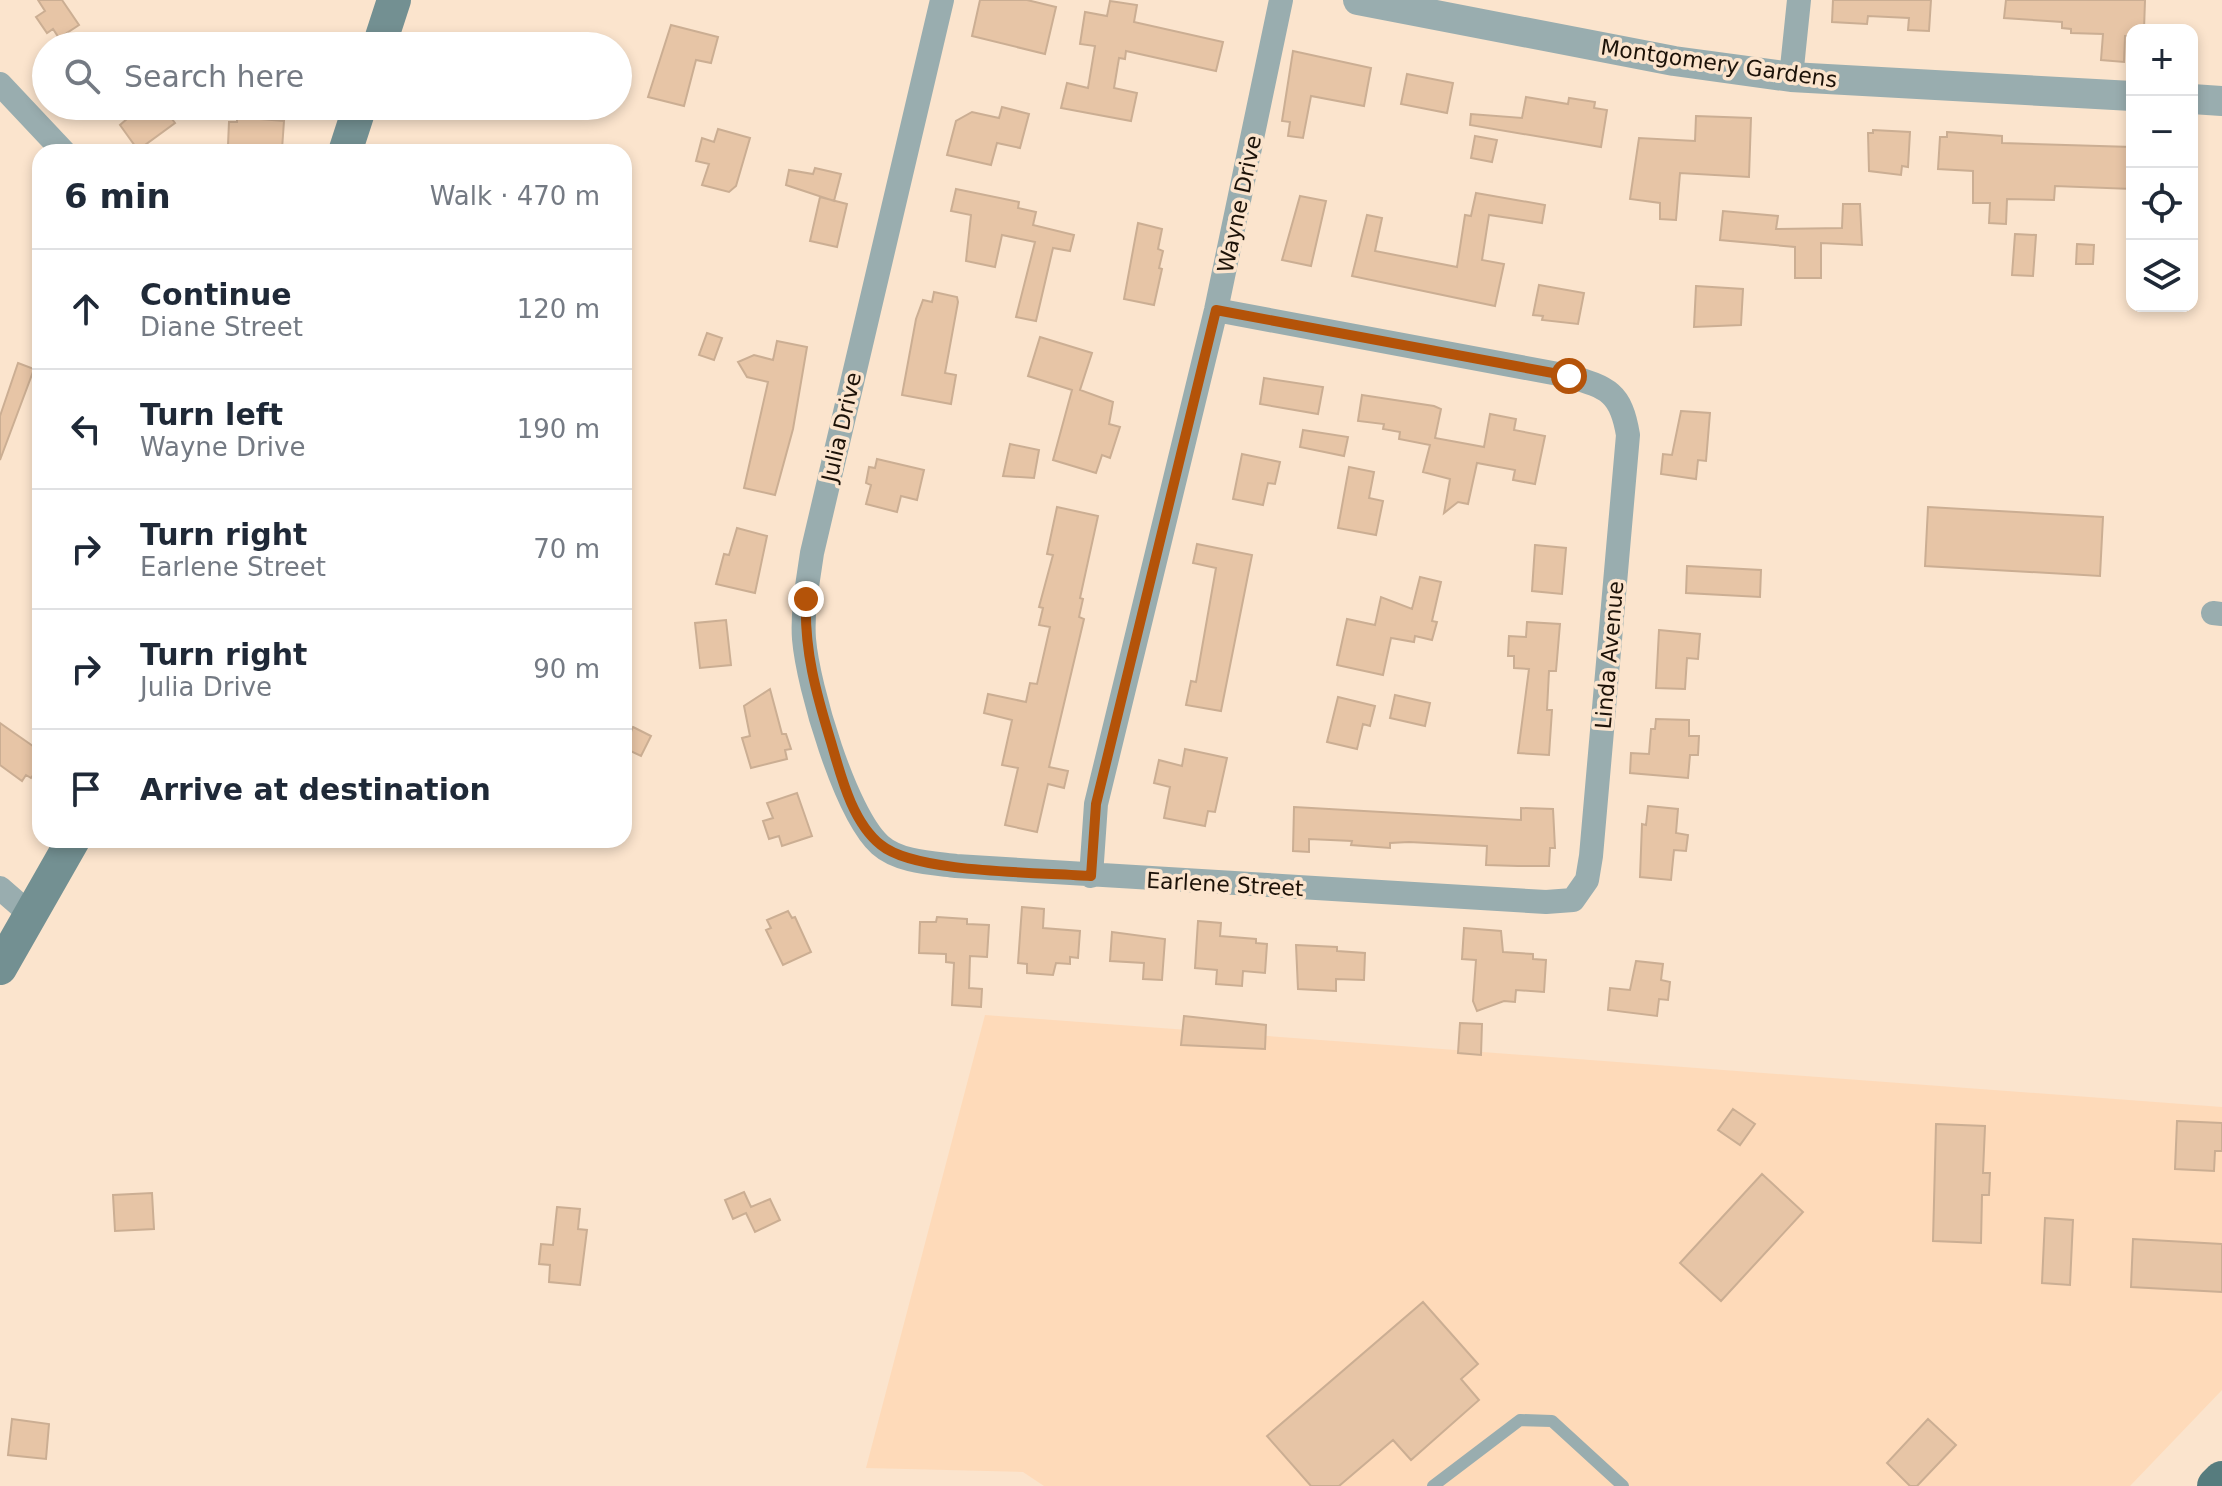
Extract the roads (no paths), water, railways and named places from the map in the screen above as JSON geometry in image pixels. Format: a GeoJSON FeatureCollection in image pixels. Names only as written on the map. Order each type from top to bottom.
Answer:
{"type":"FeatureCollection","features":[{"type":"Feature","properties":{"kind":"main road"},"geometry":{"type":"LineString","coordinates":[[384,32],[394,0]]}},
{"type":"Feature","properties":{"kind":"main road"},"geometry":{"type":"LineString","coordinates":[[348,144],[355,120]]}},
{"type":"Feature","properties":{"kind":"main road"},"geometry":{"type":"LineString","coordinates":[[0,968],[69,848]]}},
{"type":"Feature","properties":{"kind":"main road"},"geometry":{"type":"LineString","coordinates":[[2216,1486],[2222,1480]]}},
{"type":"Feature","properties":{"kind":"street","name":"Julia Drive"},"geometry":{"type":"LineString","coordinates":[[881,846],[846,793],[813,683],[804,639],[806,599],[812,553],[942,0]]}},
{"type":"Feature","properties":{"kind":"street","name":"Wayne Drive"},"geometry":{"type":"LineString","coordinates":[[1091,876],[1096,804],[1216,310],[1281,0]]}},
{"type":"Feature","properties":{"kind":"street","name":"Montgomery Gardens"},"geometry":{"type":"LineString","coordinates":[[1358,0],[1674,61],[1791,77],[2126,96]]}},
{"type":"Feature","properties":{"kind":"street"},"geometry":{"type":"LineString","coordinates":[[1791,77],[1799,0]]}},
{"type":"Feature","properties":{"kind":"street"},"geometry":{"type":"LineString","coordinates":[[0,84],[32,118]]}},
{"type":"Feature","properties":{"kind":"street"},"geometry":{"type":"LineString","coordinates":[[2198,99],[2222,101]]}},
{"type":"Feature","properties":{"kind":"street"},"geometry":{"type":"LineString","coordinates":[[34,120],[56,144]]}},
{"type":"Feature","properties":{"kind":"street","name":"Linda Avenue"},"geometry":{"type":"LineString","coordinates":[[1216,310],[1569,376],[1603,386],[1623,407],[1628,435],[1591,856],[1587,880],[1573,900]]}},
{"type":"Feature","properties":{"kind":"street","name":"Earlene Street"},"geometry":{"type":"LineString","coordinates":[[881,846],[915,860],[956,866],[1546,902],[1573,900]]}},
{"type":"Feature","properties":{"kind":"street"},"geometry":{"type":"LineString","coordinates":[[0,888],[31,915]]}},
{"type":"Feature","properties":{"kind":"lane"},"geometry":{"type":"LineString","coordinates":[[1433,1486],[1520,1420],[1533,1419],[1552,1421],[1623,1486]]}}]}
